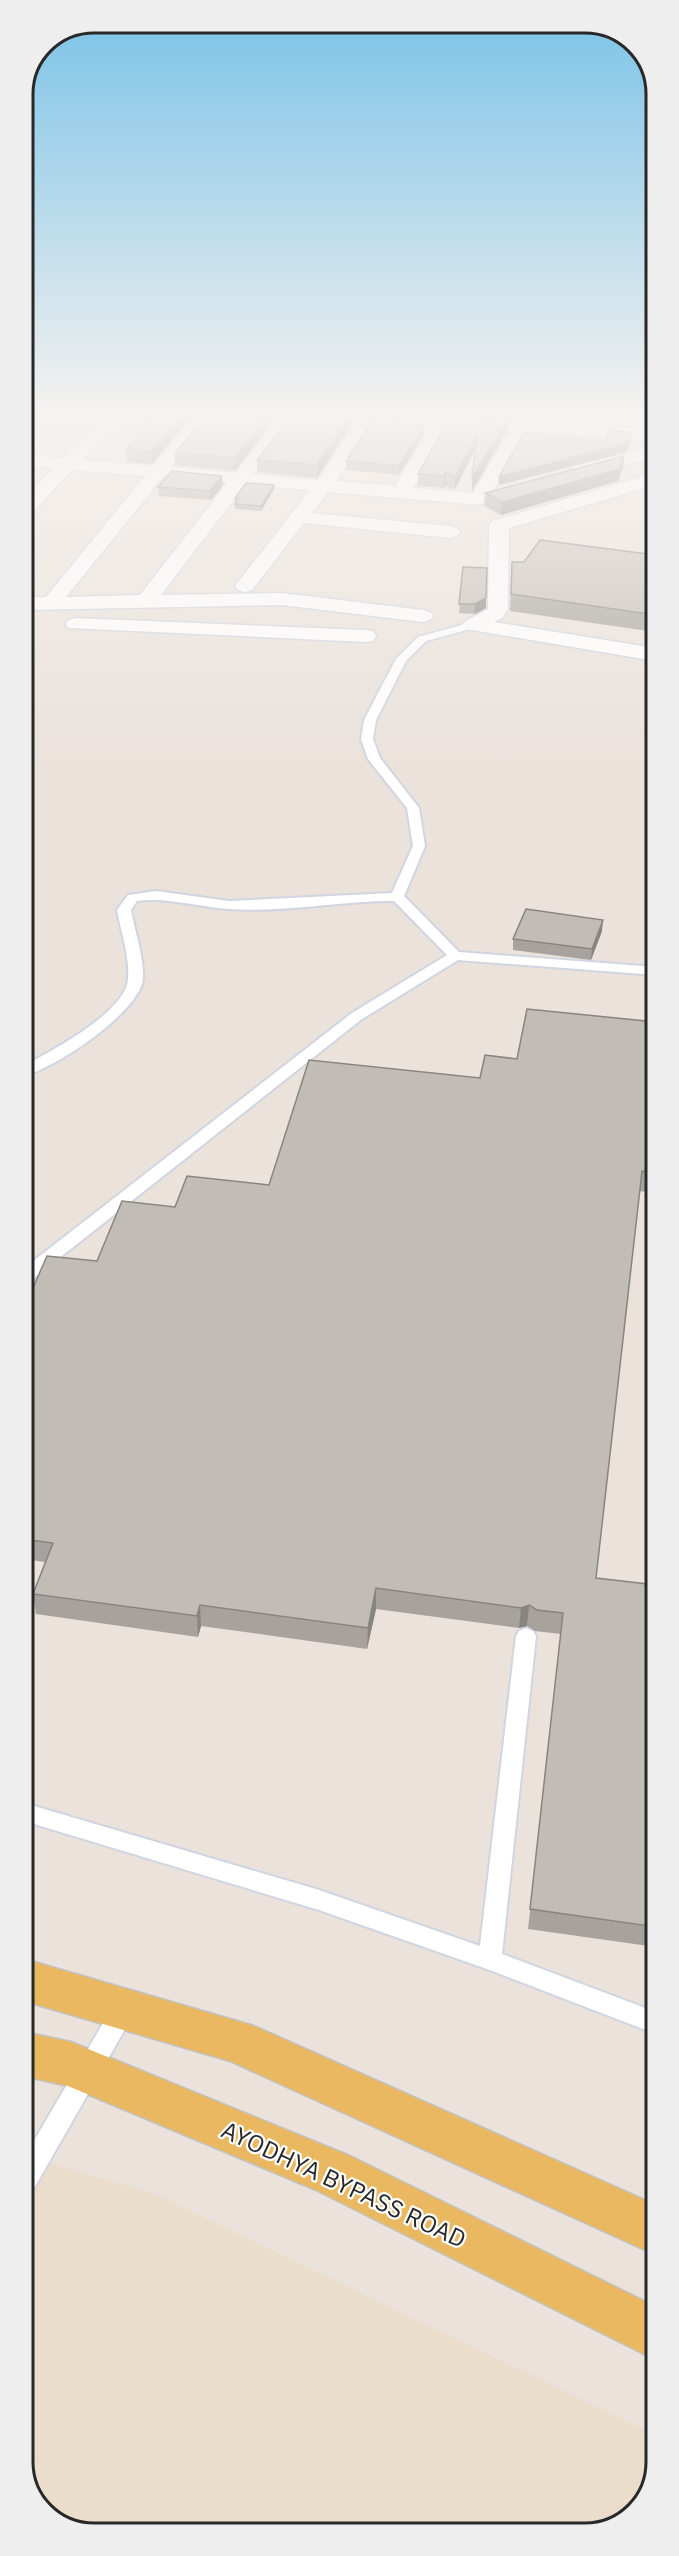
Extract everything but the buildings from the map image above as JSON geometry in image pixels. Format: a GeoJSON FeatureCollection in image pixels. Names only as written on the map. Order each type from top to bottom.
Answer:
{"type":"FeatureCollection","features":[{"type":"Feature","properties":{"kind":"main road"},"geometry":{"type":"LineString","coordinates":[[33,1983],[237,2041],[646,2225]]}},
{"type":"Feature","properties":{"kind":"main road","name":"AYODHYA BYPASS ROAD"},"geometry":{"type":"LineString","coordinates":[[33,2056],[71,2064],[333,2173],[646,2329]]}},
{"type":"Feature","properties":{"kind":"street"},"geometry":{"type":"LineString","coordinates":[[52,604],[58,592],[109,531]]}},
{"type":"Feature","properties":{"kind":"street"},"geometry":{"type":"LineString","coordinates":[[147,602],[199,531]]}},
{"type":"Feature","properties":{"kind":"street"},"geometry":{"type":"LineString","coordinates":[[245,586],[286,531]]}},
{"type":"Feature","properties":{"kind":"street"},"geometry":{"type":"LineString","coordinates":[[443,531],[450,532]]}},
{"type":"Feature","properties":{"kind":"street"},"geometry":{"type":"LineString","coordinates":[[473,625],[496,613],[498,609],[499,531]]}},
{"type":"Feature","properties":{"kind":"street"},"geometry":{"type":"LineString","coordinates":[[33,604],[282,599],[423,616]]}},
{"type":"Feature","properties":{"kind":"street"},"geometry":{"type":"LineString","coordinates":[[33,623],[365,636]]}},
{"type":"Feature","properties":{"kind":"street"},"geometry":{"type":"LineString","coordinates":[[473,625],[646,654]]}},
{"type":"Feature","properties":{"kind":"lane"},"geometry":{"type":"LineString","coordinates":[[397,897],[419,846],[413,808],[374,759],[368,739],[370,720],[401,659],[422,639],[473,625]]}},
{"type":"Feature","properties":{"kind":"lane"},"geometry":{"type":"LineString","coordinates":[[33,1067],[76,1044],[120,1008],[136,982],[124,910],[133,898],[156,895],[229,905],[356,897],[397,897],[455,956]]}},
{"type":"Feature","properties":{"kind":"lane"},"geometry":{"type":"LineString","coordinates":[[33,1270],[357,1016],[455,956],[646,970]]}},
{"type":"Feature","properties":{"kind":"lane"},"geometry":{"type":"LineString","coordinates":[[490,1960],[526,1636]]}},
{"type":"Feature","properties":{"kind":"lane"},"geometry":{"type":"LineString","coordinates":[[33,1815],[319,1900],[490,1960],[646,2019]]}},
{"type":"Feature","properties":{"kind":"lane"},"geometry":{"type":"LineString","coordinates":[[33,2166],[124,2009]]}},
{"type":"Feature","properties":{"kind":"shaded area"},"geometry":{"type":"Polygon","coordinates":[[[33,2159],[153,2193],[646,2430],[645,2474],[638,2492],[625,2508],[615,2515],[597,2522],[585,2523],[90,2523],[60,2513],[41,2492],[34,2474],[33,2462],[33,2159]]]}}]}
